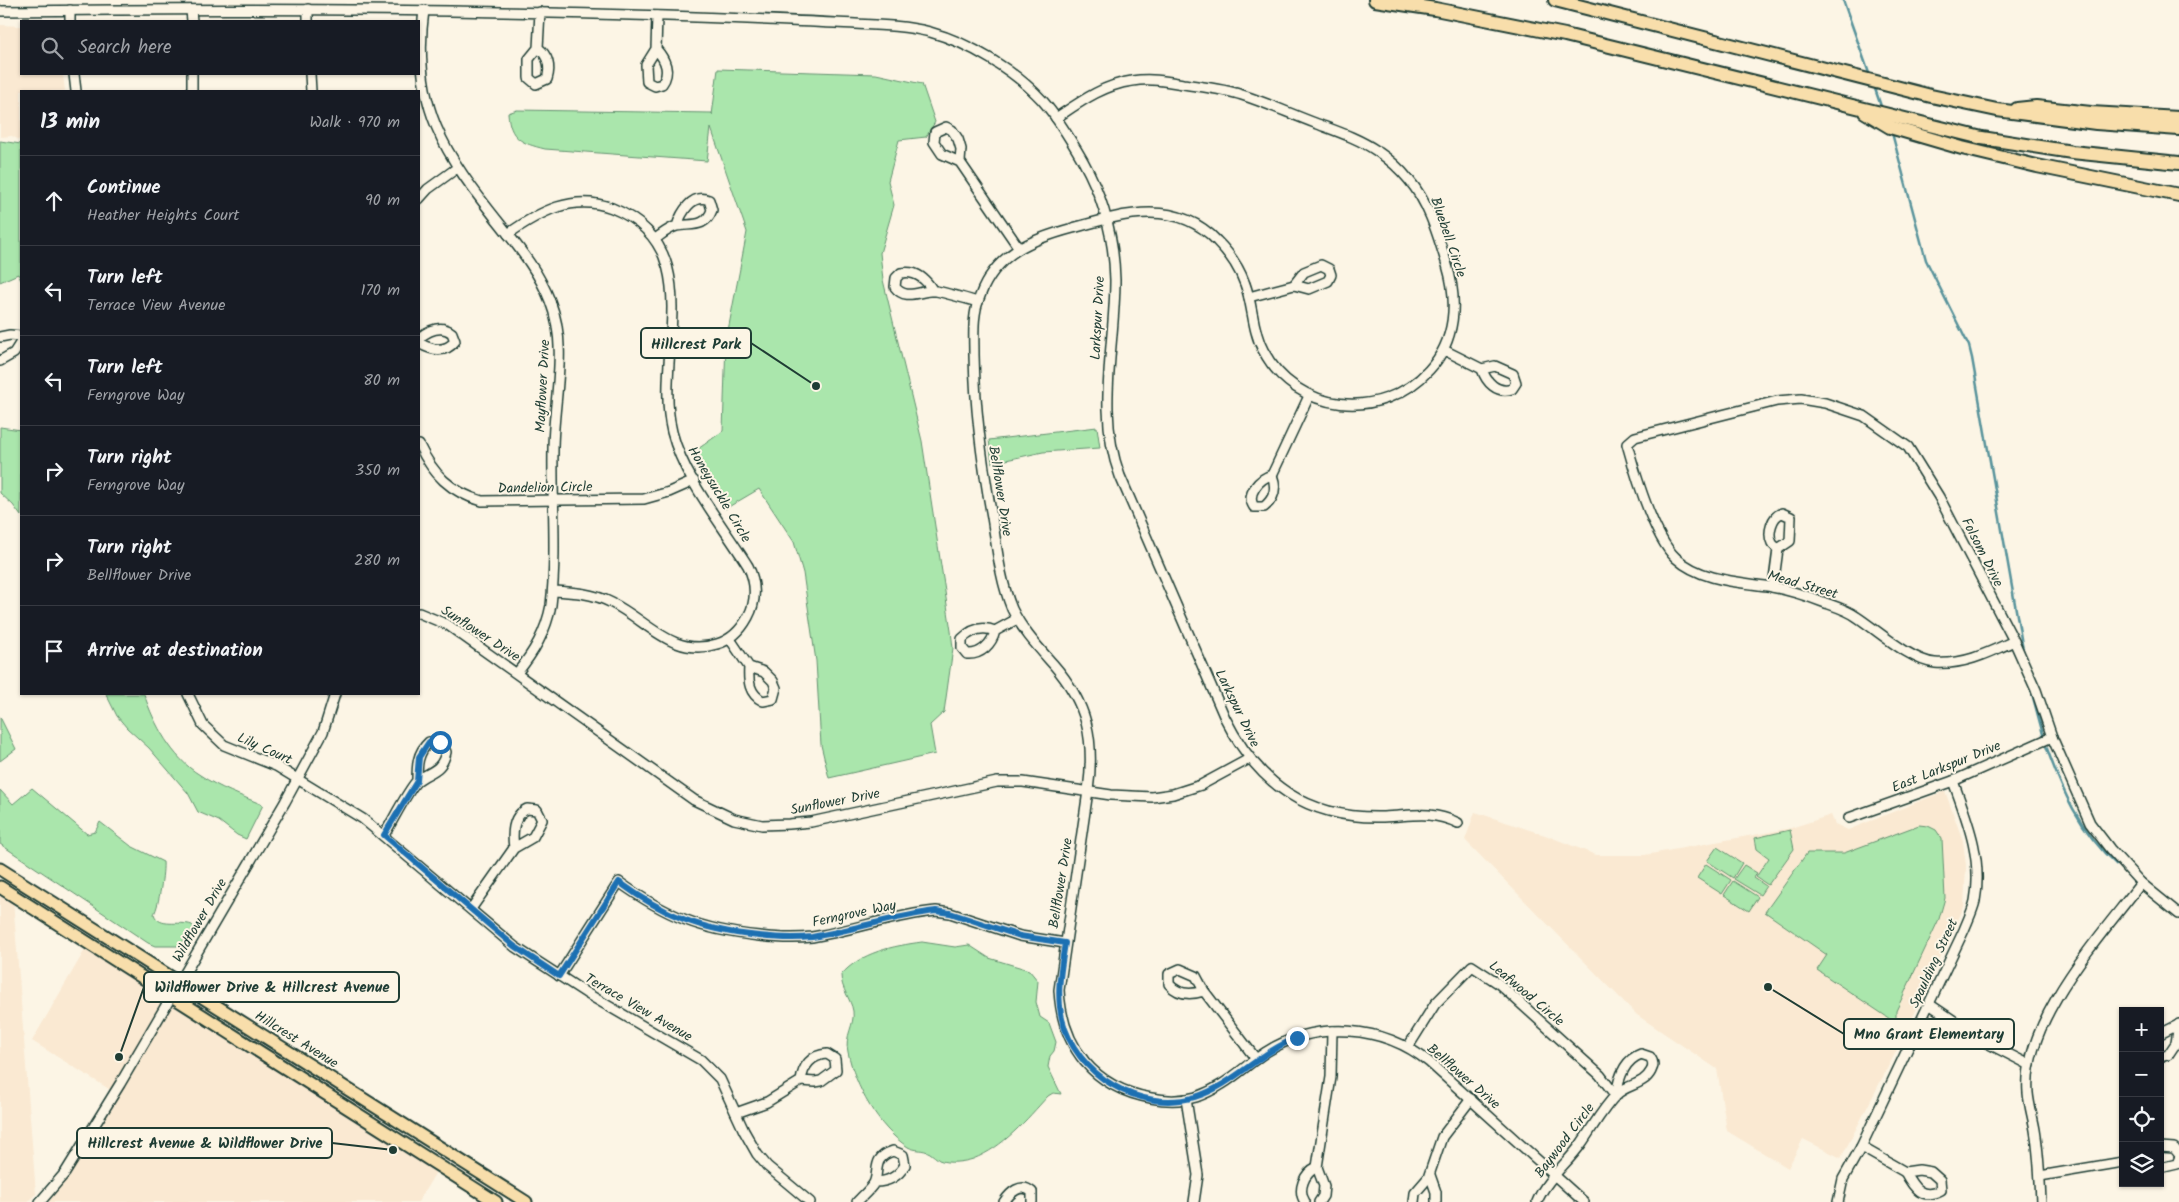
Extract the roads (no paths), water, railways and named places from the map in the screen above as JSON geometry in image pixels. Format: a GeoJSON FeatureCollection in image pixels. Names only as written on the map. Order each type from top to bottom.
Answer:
{"type":"FeatureCollection","features":[{"type":"Feature","properties":{"kind":"highway"},"geometry":{"type":"LineString","coordinates":[[1375,0],[1436,9],[1536,29],[1982,138],[2072,152],[2179,163]]}},
{"type":"Feature","properties":{"kind":"highway"},"geometry":{"type":"LineString","coordinates":[[1555,0],[1931,96],[1997,110],[2096,124],[2179,129]]}},
{"type":"Feature","properties":{"kind":"highway"},"geometry":{"type":"LineString","coordinates":[[1854,106],[1890,128],[1962,148],[2037,166],[2179,194]]}},
{"type":"Feature","properties":{"kind":"highway"},"geometry":{"type":"LineString","coordinates":[[1997,110],[2036,107],[2091,113],[2179,118]]}},
{"type":"Feature","properties":{"kind":"main road","name":"Hillcrest Avenue"},"geometry":{"type":"LineString","coordinates":[[0,869],[526,1202]]}},
{"type":"Feature","properties":{"kind":"main road"},"geometry":{"type":"LineString","coordinates":[[0,887],[496,1202]]}},
{"type":"Feature","properties":{"kind":"main road"},"geometry":{"type":"LineString","coordinates":[[431,1162],[440,1159],[447,1160],[466,1170],[491,1179]]}},
{"type":"Feature","properties":{"kind":"street"},"geometry":{"type":"LineString","coordinates":[[308,9],[308,20]]}},
{"type":"Feature","properties":{"kind":"street"},"geometry":{"type":"LineString","coordinates":[[70,10],[70,20]]}},
{"type":"Feature","properties":{"kind":"street"},"geometry":{"type":"LineString","coordinates":[[192,10],[192,20]]}},
{"type":"Feature","properties":{"kind":"street","name":"Larkspur Drive"},"geometry":{"type":"LineString","coordinates":[[0,11],[424,10],[657,16],[879,26],[928,32],[962,45],[995,63],[1037,96],[1056,118],[1091,177],[1106,219],[1115,282],[1107,387],[1107,418],[1113,456],[1225,718],[1249,759],[1266,778],[1283,790],[1300,800],[1324,809],[1363,817],[1432,814],[1458,823]]}},
{"type":"Feature","properties":{"kind":"street","name":"Mayflower Drive"},"geometry":{"type":"LineString","coordinates":[[424,10],[421,53],[426,96],[439,137],[457,168],[525,255],[545,289],[555,317],[559,336],[560,362],[553,432],[552,591],[549,617],[539,643],[518,673]]}},
{"type":"Feature","properties":{"kind":"street"},"geometry":{"type":"LineString","coordinates":[[538,48],[540,12]]}},
{"type":"Feature","properties":{"kind":"street"},"geometry":{"type":"LineString","coordinates":[[656,49],[657,16]]}},
{"type":"Feature","properties":{"kind":"street"},"geometry":{"type":"LineString","coordinates":[[74,75],[76,90]]}},
{"type":"Feature","properties":{"kind":"street"},"geometry":{"type":"LineString","coordinates":[[192,75],[192,90]]}},
{"type":"Feature","properties":{"kind":"street"},"geometry":{"type":"LineString","coordinates":[[310,75],[313,90]]}},
{"type":"Feature","properties":{"kind":"street","name":"Bluebell Circle"},"geometry":{"type":"LineString","coordinates":[[1056,118],[1085,98],[1112,86],[1132,81],[1156,80],[1241,94],[1357,140],[1376,150],[1399,169],[1420,193],[1443,252],[1452,283],[1454,301],[1453,316],[1444,350],[1417,382],[1385,399],[1358,404],[1343,404],[1326,402],[1309,396],[1281,375],[1261,348],[1245,282],[1231,256],[1212,236],[1194,223],[1183,218],[1157,213],[1129,214],[1106,219]]}},
{"type":"Feature","properties":{"kind":"street"},"geometry":{"type":"LineString","coordinates":[[960,162],[1019,248]]}},
{"type":"Feature","properties":{"kind":"street"},"geometry":{"type":"LineString","coordinates":[[420,198],[428,189],[457,168]]}},
{"type":"Feature","properties":{"kind":"street","name":"Honeysuckle Circle"},"geometry":{"type":"LineString","coordinates":[[508,234],[549,209],[564,204],[584,202],[607,206],[620,211],[640,224],[655,239],[666,261],[672,290],[669,401],[671,430],[680,458],[746,562],[753,578],[754,599],[750,613],[742,627],[730,639]]}},
{"type":"Feature","properties":{"kind":"street","name":"Bellflower Drive"},"geometry":{"type":"LineString","coordinates":[[1106,219],[1040,237],[1019,248],[1001,263],[992,274],[978,302],[974,336],[978,431],[1002,576],[1017,619],[1027,634],[1066,679],[1083,710],[1090,738],[1091,764],[1088,791],[1059,990],[1061,1012],[1067,1033],[1082,1059],[1108,1082],[1127,1092],[1156,1099],[1186,1099],[1219,1087],[1256,1059],[1288,1041],[1332,1031],[1373,1034],[1408,1047],[1429,1062],[1584,1202]]}},
{"type":"Feature","properties":{"kind":"street"},"geometry":{"type":"LineString","coordinates":[[655,239],[676,226]]}},
{"type":"Feature","properties":{"kind":"street"},"geometry":{"type":"LineString","coordinates":[[1249,297],[1294,286]]}},
{"type":"Feature","properties":{"kind":"street"},"geometry":{"type":"LineString","coordinates":[[933,291],[978,302]]}},
{"type":"Feature","properties":{"kind":"street"},"geometry":{"type":"LineString","coordinates":[[420,337],[430,330],[446,329],[452,333],[454,341],[447,348],[440,350],[430,349],[420,344]]}},
{"type":"Feature","properties":{"kind":"street"},"geometry":{"type":"LineString","coordinates":[[0,338],[10,335],[20,336]]}},
{"type":"Feature","properties":{"kind":"street"},"geometry":{"type":"LineString","coordinates":[[0,360],[14,353],[20,344]]}},
{"type":"Feature","properties":{"kind":"street"},"geometry":{"type":"LineString","coordinates":[[1444,350],[1482,369]]}},
{"type":"Feature","properties":{"kind":"street"},"geometry":{"type":"LineString","coordinates":[[1272,475],[1309,396]]}},
{"type":"Feature","properties":{"kind":"street","name":"Folsom Drive"},"geometry":{"type":"LineString","coordinates":[[1635,437],[1777,401],[1801,400],[1825,403],[1864,416],[1908,447],[1939,497],[2014,641],[2036,690],[2052,737],[2090,823],[2141,883],[2179,914]]}},
{"type":"Feature","properties":{"kind":"street","name":"Mead Street"},"geometry":{"type":"LineString","coordinates":[[1635,437],[1627,444],[1637,480],[1661,538],[1676,558],[1699,572],[1745,585],[1773,587],[1822,601],[1856,615],[1903,650],[1933,663],[1972,660],[2014,641]]}},
{"type":"Feature","properties":{"kind":"street","name":"Dandelion Circle"},"geometry":{"type":"LineString","coordinates":[[420,447],[425,458],[440,479],[463,495],[482,501],[650,498],[670,492],[694,481]]}},
{"type":"Feature","properties":{"kind":"street"},"geometry":{"type":"LineString","coordinates":[[1773,587],[1778,549]]}},
{"type":"Feature","properties":{"kind":"street"},"geometry":{"type":"LineString","coordinates":[[552,591],[584,593],[605,600],[664,637],[686,647],[713,646],[730,639],[749,667]]}},
{"type":"Feature","properties":{"kind":"street","name":"Sunflower Drive"},"geometry":{"type":"LineString","coordinates":[[420,613],[448,625],[694,800],[726,817],[751,823],[776,825],[811,822],[998,782],[1023,782],[1133,798],[1162,796],[1202,784],[1249,759]]}},
{"type":"Feature","properties":{"kind":"street"},"geometry":{"type":"LineString","coordinates":[[995,631],[1017,619]]}},
{"type":"Feature","properties":{"kind":"street","name":"Lily Court"},"geometry":{"type":"LineString","coordinates":[[188,695],[203,725],[220,742],[276,766],[298,779]]}},
{"type":"Feature","properties":{"kind":"street","name":"Wildflower Drive"},"geometry":{"type":"LineString","coordinates":[[40,1202],[65,1173],[171,997],[298,779],[323,732],[334,695]]}},
{"type":"Feature","properties":{"kind":"street","name":"East Larkspur Drive"},"geometry":{"type":"LineString","coordinates":[[1849,818],[1953,781],[2052,737]]}},
{"type":"Feature","properties":{"kind":"street","name":"Terrace View Avenue"},"geometry":{"type":"LineString","coordinates":[[298,779],[364,819],[514,946],[559,976],[701,1060],[720,1079],[757,1154],[767,1166],[810,1202]]}},
{"type":"Feature","properties":{"kind":"street"},"geometry":{"type":"LineString","coordinates":[[384,835],[417,781]]}},
{"type":"Feature","properties":{"kind":"street","name":"Spaulding Street"},"geometry":{"type":"LineString","coordinates":[[1838,1202],[1843,1179],[1861,1147],[1964,930],[1975,902],[1978,869],[1971,832],[1953,781]]}},
{"type":"Feature","properties":{"kind":"street"},"geometry":{"type":"LineString","coordinates":[[471,909],[491,884],[514,848]]}},
{"type":"Feature","properties":{"kind":"street","name":"Ferngrove Way"},"geometry":{"type":"LineString","coordinates":[[559,976],[619,882],[646,901],[678,918],[714,929],[745,934],[785,938],[810,937],[936,911],[950,913],[1015,935],[1065,943]]}},
{"type":"Feature","properties":{"kind":"street"},"geometry":{"type":"LineString","coordinates":[[2041,1202],[2040,1176],[2028,1092],[2030,1065],[2042,1024],[2064,985],[2141,883]]}},
{"type":"Feature","properties":{"kind":"street","name":"Leafwood Circle"},"geometry":{"type":"LineString","coordinates":[[1408,1047],[1435,1004],[1472,966],[1498,983],[1515,998],[1600,1075],[1616,1096]]}},
{"type":"Feature","properties":{"kind":"street"},"geometry":{"type":"LineString","coordinates":[[1204,991],[1256,1059]]}},
{"type":"Feature","properties":{"kind":"street"},"geometry":{"type":"LineString","coordinates":[[1929,1004],[1988,1043],[2030,1065]]}},
{"type":"Feature","properties":{"kind":"street"},"geometry":{"type":"LineString","coordinates":[[2164,1032],[2179,1024]]}},
{"type":"Feature","properties":{"kind":"street"},"geometry":{"type":"LineString","coordinates":[[2164,1056],[2168,1055],[2176,1043],[2179,1024]]}},
{"type":"Feature","properties":{"kind":"street"},"geometry":{"type":"LineString","coordinates":[[1319,1202],[1323,1196],[1324,1186],[1317,1167],[1331,1077],[1332,1031]]}},
{"type":"Feature","properties":{"kind":"street","name":"Baywood Circle"},"geometry":{"type":"LineString","coordinates":[[1536,1202],[1554,1176],[1580,1146],[1596,1118],[1616,1096],[1626,1089],[1640,1084],[1651,1072],[1653,1063],[1650,1057],[1641,1054],[1634,1057],[1619,1078],[1616,1096]]}},
{"type":"Feature","properties":{"kind":"street"},"geometry":{"type":"LineString","coordinates":[[736,1113],[767,1102],[801,1081]]}},
{"type":"Feature","properties":{"kind":"street"},"geometry":{"type":"LineString","coordinates":[[1186,1099],[1198,1174],[1194,1202]]}},
{"type":"Feature","properties":{"kind":"street"},"geometry":{"type":"LineString","coordinates":[[1414,1202],[1415,1193],[1430,1175],[1442,1137],[1471,1099]]}},
{"type":"Feature","properties":{"kind":"street"},"geometry":{"type":"LineString","coordinates":[[1861,1147],[1905,1172]]}},
{"type":"Feature","properties":{"kind":"street"},"geometry":{"type":"LineString","coordinates":[[2164,1147],[2174,1148],[2179,1154]]}},
{"type":"Feature","properties":{"kind":"street"},"geometry":{"type":"LineString","coordinates":[[2164,1167],[2177,1164],[2179,1159]]}},
{"type":"Feature","properties":{"kind":"street"},"geometry":{"type":"LineString","coordinates":[[2040,1176],[2119,1163]]}},
{"type":"Feature","properties":{"kind":"street"},"geometry":{"type":"LineString","coordinates":[[1304,1202],[1301,1190],[1304,1179],[1310,1171],[1317,1167]]}},
{"type":"Feature","properties":{"kind":"street"},"geometry":{"type":"LineString","coordinates":[[1430,1175],[1436,1192],[1436,1202]]}},
{"type":"Feature","properties":{"kind":"street"},"geometry":{"type":"LineString","coordinates":[[857,1202],[875,1182]]}},
{"type":"Feature","properties":{"kind":"street"},"geometry":{"type":"LineString","coordinates":[[1004,1202],[1016,1189],[1023,1187],[1032,1192],[1032,1202]]}},
{"type":"Feature","properties":{"kind":"waterway"},"geometry":{"type":"LineString","coordinates":[[1843,0],[1870,76]]}},
{"type":"Feature","properties":{"kind":"waterway"},"geometry":{"type":"LineString","coordinates":[[1874,86],[1882,109]]}},
{"type":"Feature","properties":{"kind":"waterway"},"geometry":{"type":"LineString","coordinates":[[1892,133],[1926,260],[1969,346],[2023,650]]}},
{"type":"Feature","properties":{"kind":"waterway"},"geometry":{"type":"LineString","coordinates":[[2031,690],[2044,738]]}},
{"type":"Feature","properties":{"kind":"waterway"},"geometry":{"type":"LineString","coordinates":[[2045,743],[2073,809],[2092,838],[2117,865]]}},
{"type":"Feature","properties":{"kind":"place","name":"Hillcrest Park"},"geometry":{"type":"Point","coordinates":[816,386]}},
{"type":"Feature","properties":{"kind":"place","name":"Mno Grant Elementary"},"geometry":{"type":"Point","coordinates":[1768,987]}},
{"type":"Feature","properties":{"kind":"place","name":"Wildflower Drive & Hillcrest Avenue"},"geometry":{"type":"Point","coordinates":[119,1057]}},
{"type":"Feature","properties":{"kind":"place","name":"Hillcrest Avenue & Wildflower Drive"},"geometry":{"type":"Point","coordinates":[393,1150]}}]}
